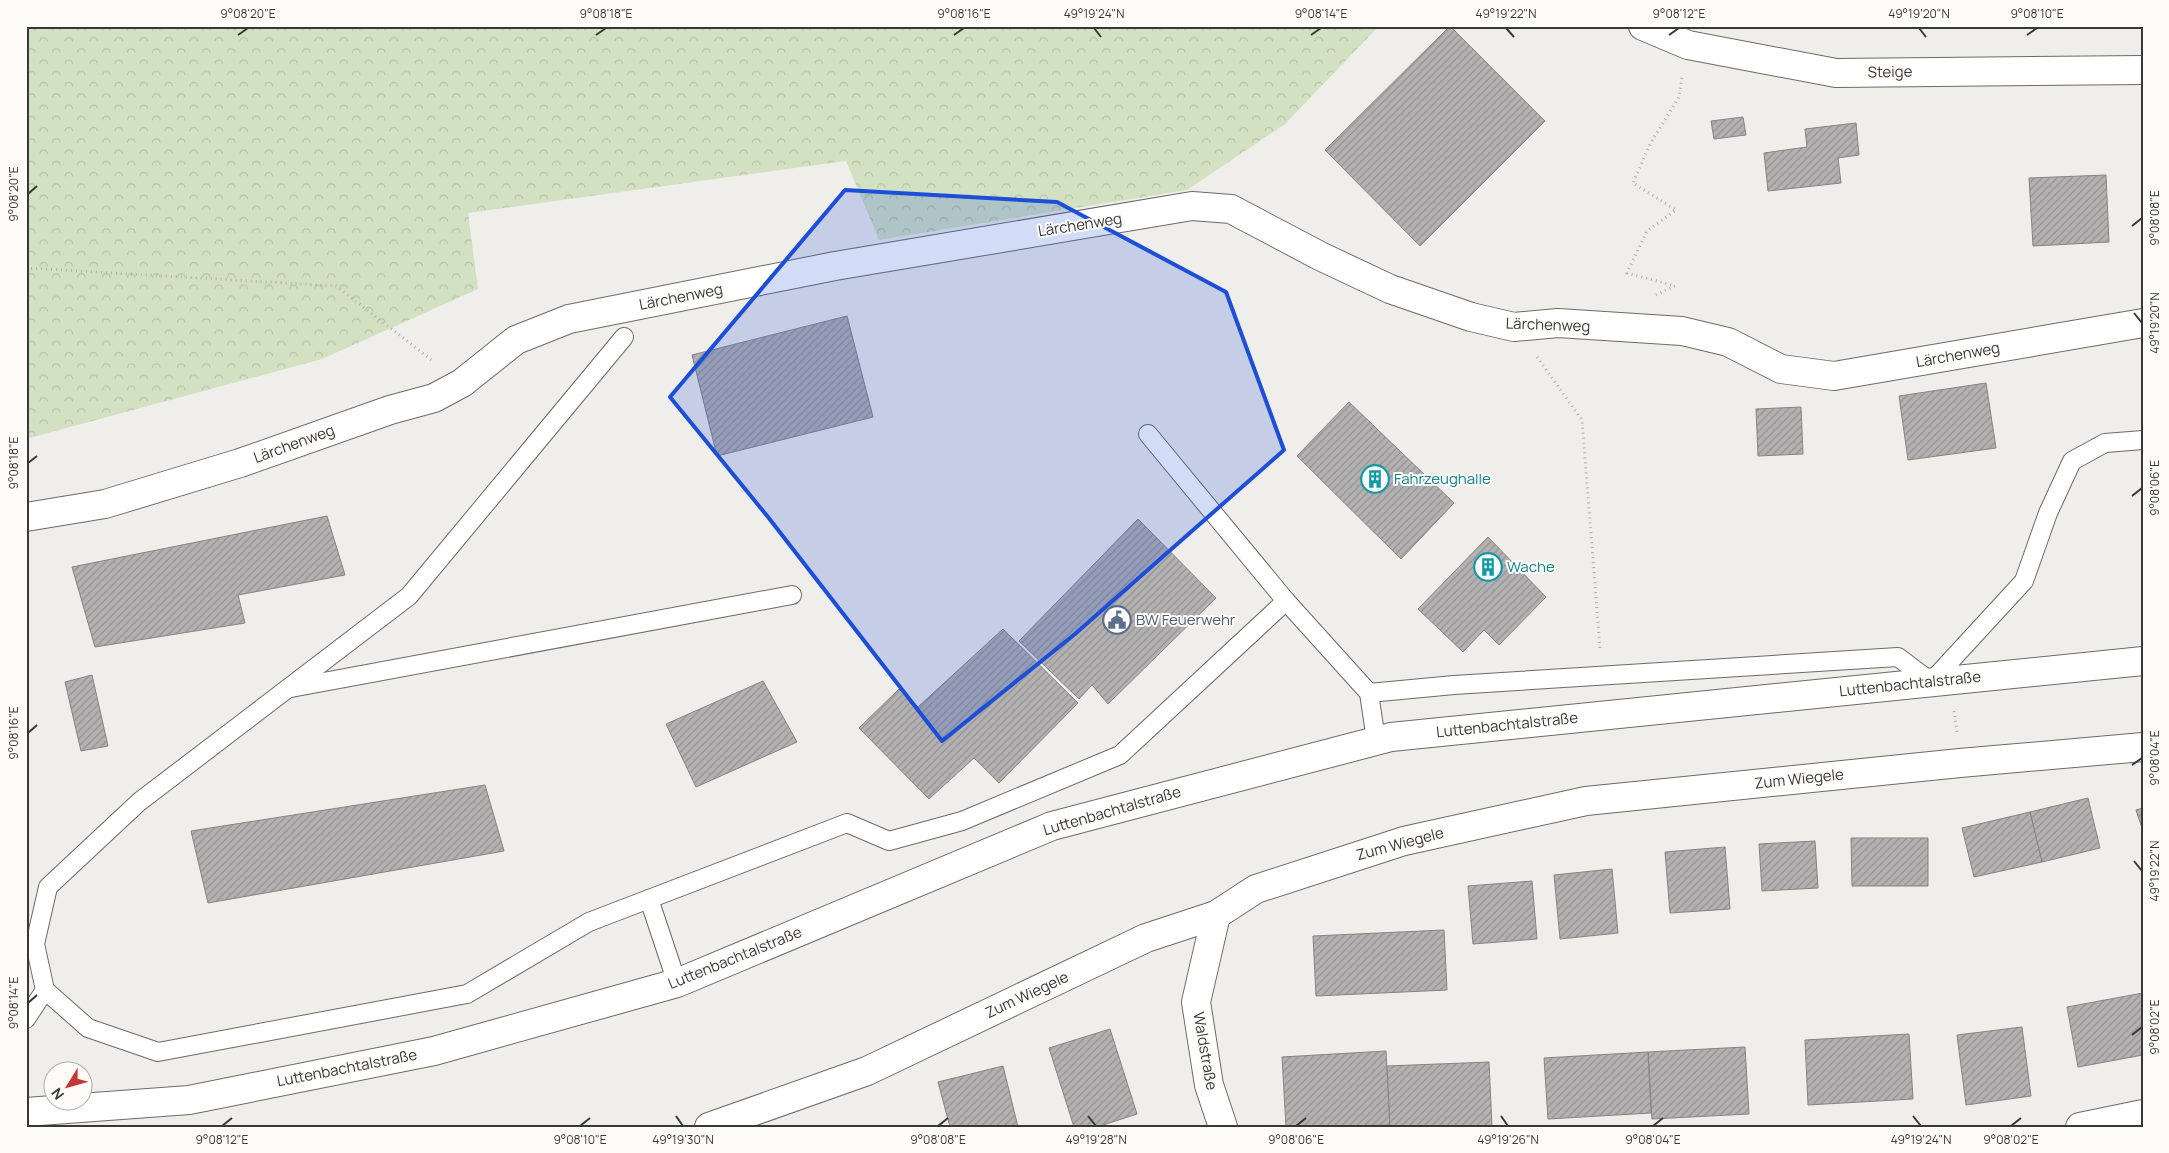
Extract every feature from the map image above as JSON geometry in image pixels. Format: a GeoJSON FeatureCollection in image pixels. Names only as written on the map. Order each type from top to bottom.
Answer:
{"type":"FeatureCollection","features":[{"type":"Feature","properties":{"kind":"street","name":"Steige"},"geometry":{"type":"LineString","coordinates":[[1643,26],[1688,44],[1836,73],[2143,70]]}},
{"type":"Feature","properties":{"kind":"street","name":"Lärchenweg"},"geometry":{"type":"LineString","coordinates":[[26,517],[105,504],[240,463],[390,410],[434,398],[462,383],[516,340],[569,319],[835,266],[1192,206],[1231,209],[1320,256],[1390,288],[1471,317],[1514,327],[1558,324],[1682,331],[1728,342],[1780,369],[1834,376],[2143,323]]}},
{"type":"Feature","properties":{"kind":"street","name":"Luttenbachtalstraße"},"geometry":{"type":"LineString","coordinates":[[26,1112],[189,1100],[434,1051],[677,983],[1052,826],[1390,737],[2143,660]]}},
{"type":"Feature","properties":{"kind":"street","name":"Zum Wiegele"},"geometry":{"type":"LineString","coordinates":[[709,1127],[867,1071],[1146,938],[1216,915],[1256,889],[1404,841],[1586,802],[1960,763],[2143,747]]}},
{"type":"Feature","properties":{"kind":"street","name":"Waldstraße"},"geometry":{"type":"LineString","coordinates":[[1216,915],[1196,1002],[1209,1085],[1223,1127]]}},
{"type":"Feature","properties":{"kind":"street"},"geometry":{"type":"LineString","coordinates":[[2080,1127],[2143,1114]]}},
{"type":"Feature","properties":{"kind":"lane"},"geometry":{"type":"LineString","coordinates":[[624,337],[409,596],[139,802],[48,887],[35,944],[45,990],[88,1028],[158,1052],[467,994],[589,922],[847,823],[889,841],[962,821],[1120,755],[1286,602]]}},
{"type":"Feature","properties":{"kind":"lane"},"geometry":{"type":"LineString","coordinates":[[1148,434],[1286,602],[1369,693],[1376,740]]}},
{"type":"Feature","properties":{"kind":"lane"},"geometry":{"type":"LineString","coordinates":[[1369,693],[1898,657],[1941,681],[2024,581],[2048,513],[2072,461],[2104,443],[2143,440]]}},
{"type":"Feature","properties":{"kind":"lane"},"geometry":{"type":"LineString","coordinates":[[288,688],[792,595]]}},
{"type":"Feature","properties":{"kind":"lane"},"geometry":{"type":"LineString","coordinates":[[649,899],[677,983]]}},
{"type":"Feature","properties":{"kind":"lane"},"geometry":{"type":"LineString","coordinates":[[26,1019],[45,990]]}},
{"type":"Feature","properties":{"kind":"path"},"geometry":{"type":"LineString","coordinates":[[1653,297],[1675,286],[1628,273],[1647,231],[1676,210],[1633,183],[1650,144],[1679,97],[1688,44]]}},
{"type":"Feature","properties":{"kind":"path"},"geometry":{"type":"LineString","coordinates":[[26,268],[336,286],[462,383]]}},
{"type":"Feature","properties":{"kind":"path"},"geometry":{"type":"LineString","coordinates":[[1514,327],[1582,420],[1602,676]]}},
{"type":"Feature","properties":{"kind":"path"},"geometry":{"type":"LineString","coordinates":[[1941,681],[1960,763]]}},
{"type":"Feature","properties":{"kind":"highlighted area"},"geometry":{"type":"Polygon","coordinates":[[[845,190],[1057,202],[1226,292],[1284,450],[1075,634],[942,741],[768,517],[670,397],[845,190]]]}},
{"type":"Feature","properties":{"kind":"green space"},"geometry":{"type":"Polygon","coordinates":[[[26,26],[1379,26],[1285,124],[1187,190],[879,240],[846,161],[468,213],[478,289],[322,359],[26,439],[26,26]]]}},
{"type":"Feature","properties":{"kind":"building"},"geometry":{"type":"Polygon","coordinates":[[[1450,26],[1545,121],[1420,246],[1325,150],[1450,26]]]}},
{"type":"Feature","properties":{"kind":"building"},"geometry":{"type":"Polygon","coordinates":[[[1743,117],[1746,135],[1714,139],[1711,121],[1743,117]]]}},
{"type":"Feature","properties":{"kind":"building"},"geometry":{"type":"Polygon","coordinates":[[[1856,123],[1859,155],[1838,158],[1841,183],[1768,191],[1764,153],[1807,147],[1805,129],[1856,123]]]}},
{"type":"Feature","properties":{"kind":"building"},"geometry":{"type":"Polygon","coordinates":[[[2106,175],[2109,242],[2033,246],[2029,178],[2106,175]]]}},
{"type":"Feature","properties":{"kind":"building"},"geometry":{"type":"Polygon","coordinates":[[[847,316],[873,417],[717,456],[692,355],[847,316]]]}},
{"type":"Feature","properties":{"kind":"building"},"geometry":{"type":"Polygon","coordinates":[[[1986,383],[1996,448],[1908,460],[1899,396],[1986,383]]]}},
{"type":"Feature","properties":{"kind":"building","name":"Fahrzeughalle"},"geometry":{"type":"Polygon","coordinates":[[[1349,402],[1454,503],[1401,559],[1297,456],[1349,402]]]}},
{"type":"Feature","properties":{"kind":"building"},"geometry":{"type":"Polygon","coordinates":[[[1801,407],[1803,454],[1758,456],[1756,409],[1801,407]]]}},
{"type":"Feature","properties":{"kind":"building"},"geometry":{"type":"Polygon","coordinates":[[[327,516],[345,575],[238,595],[245,623],[95,647],[72,567],[327,516]]]}},
{"type":"Feature","properties":{"kind":"building","name":"BW Feuerwehr"},"geometry":{"type":"Polygon","coordinates":[[[1138,519],[1216,598],[1108,704],[1092,685],[1079,699],[1019,641],[1138,519]]]}},
{"type":"Feature","properties":{"kind":"building","name":"Wache"},"geometry":{"type":"Polygon","coordinates":[[[1488,537],[1546,597],[1499,645],[1484,630],[1463,652],[1418,609],[1488,537]]]}},
{"type":"Feature","properties":{"kind":"building"},"geometry":{"type":"Polygon","coordinates":[[[1003,629],[1078,703],[999,783],[974,758],[929,799],[859,728],[899,689],[918,707],[1003,629]]]}},
{"type":"Feature","properties":{"kind":"building"},"geometry":{"type":"Polygon","coordinates":[[[92,675],[108,746],[81,751],[65,682],[92,675]]]}},
{"type":"Feature","properties":{"kind":"building"},"geometry":{"type":"Polygon","coordinates":[[[763,681],[797,742],[696,787],[666,724],[763,681]]]}},
{"type":"Feature","properties":{"kind":"building"},"geometry":{"type":"Polygon","coordinates":[[[485,785],[504,851],[208,903],[191,831],[485,785]]]}},
{"type":"Feature","properties":{"kind":"building"},"geometry":{"type":"Polygon","coordinates":[[[2088,798],[2100,848],[2042,862],[2030,812],[2088,798]]]}},
{"type":"Feature","properties":{"kind":"building"},"geometry":{"type":"Polygon","coordinates":[[[2143,808],[2143,831],[2136,810],[2143,808]]]}},
{"type":"Feature","properties":{"kind":"building"},"geometry":{"type":"Polygon","coordinates":[[[2030,812],[2042,862],[1974,877],[1962,828],[2030,812]]]}},
{"type":"Feature","properties":{"kind":"building"},"geometry":{"type":"Polygon","coordinates":[[[1851,838],[1928,838],[1928,886],[1852,886],[1851,838]]]}},
{"type":"Feature","properties":{"kind":"building"},"geometry":{"type":"Polygon","coordinates":[[[1815,841],[1818,888],[1762,891],[1759,844],[1815,841]]]}},
{"type":"Feature","properties":{"kind":"building"},"geometry":{"type":"Polygon","coordinates":[[[1725,847],[1730,909],[1670,913],[1665,852],[1725,847]]]}},
{"type":"Feature","properties":{"kind":"building"},"geometry":{"type":"Polygon","coordinates":[[[1612,869],[1618,933],[1560,939],[1554,875],[1612,869]]]}},
{"type":"Feature","properties":{"kind":"building"},"geometry":{"type":"Polygon","coordinates":[[[1532,881],[1537,939],[1473,944],[1468,886],[1532,881]]]}},
{"type":"Feature","properties":{"kind":"building"},"geometry":{"type":"Polygon","coordinates":[[[1444,930],[1447,990],[1316,996],[1313,936],[1444,930]]]}},
{"type":"Feature","properties":{"kind":"building"},"geometry":{"type":"Polygon","coordinates":[[[2143,993],[2143,1055],[2078,1067],[2067,1007],[2143,993]]]}},
{"type":"Feature","properties":{"kind":"building"},"geometry":{"type":"Polygon","coordinates":[[[2022,1027],[2031,1096],[1966,1105],[1957,1035],[2022,1027]]]}},
{"type":"Feature","properties":{"kind":"building"},"geometry":{"type":"Polygon","coordinates":[[[1110,1029],[1137,1114],[1097,1127],[1074,1127],[1049,1048],[1110,1029]]]}},
{"type":"Feature","properties":{"kind":"building"},"geometry":{"type":"Polygon","coordinates":[[[1909,1034],[1913,1099],[1808,1105],[1805,1040],[1909,1034]]]}},
{"type":"Feature","properties":{"kind":"building"},"geometry":{"type":"Polygon","coordinates":[[[1745,1047],[1749,1114],[1652,1119],[1648,1052],[1745,1047]]]}},
{"type":"Feature","properties":{"kind":"building"},"geometry":{"type":"Polygon","coordinates":[[[1386,1051],[1390,1125],[1286,1127],[1282,1057],[1386,1051]]]}},
{"type":"Feature","properties":{"kind":"building"},"geometry":{"type":"Polygon","coordinates":[[[1648,1052],[1651,1113],[1548,1119],[1544,1058],[1648,1052]]]}},
{"type":"Feature","properties":{"kind":"building"},"geometry":{"type":"Polygon","coordinates":[[[1489,1062],[1492,1127],[1390,1127],[1387,1066],[1489,1062]]]}},
{"type":"Feature","properties":{"kind":"building"},"geometry":{"type":"Polygon","coordinates":[[[1003,1066],[1018,1127],[950,1127],[938,1082],[1003,1066]]]}},
{"type":"Feature","properties":{"kind":"place","name":"Fahrzeughalle"},"geometry":{"type":"Point","coordinates":[1375,479]}},
{"type":"Feature","properties":{"kind":"place","name":"Wache"},"geometry":{"type":"Point","coordinates":[1488,567]}},
{"type":"Feature","properties":{"kind":"place","name":"BW Feuerwehr"},"geometry":{"type":"Point","coordinates":[1117,620]}}]}
